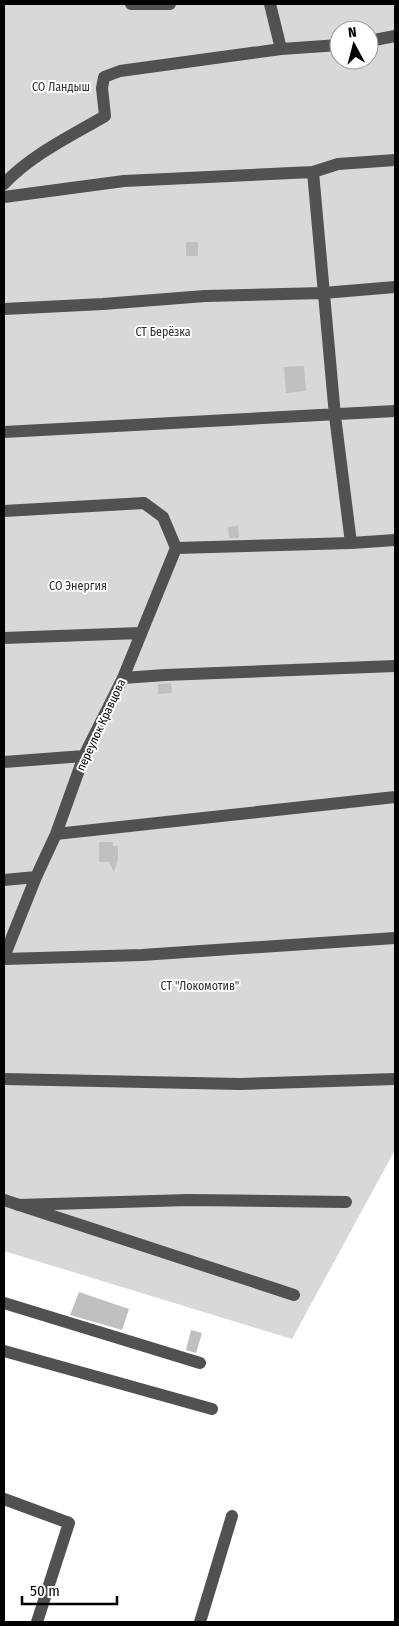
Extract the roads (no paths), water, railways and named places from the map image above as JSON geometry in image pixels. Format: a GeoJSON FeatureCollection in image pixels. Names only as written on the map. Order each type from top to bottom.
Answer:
{"type":"FeatureCollection","features":[{"type":"Feature","properties":{"kind":"street"},"geometry":{"type":"LineString","coordinates":[[131,4],[170,4]]}},
{"type":"Feature","properties":{"kind":"street"},"geometry":{"type":"LineString","coordinates":[[270,4],[282,49]]}},
{"type":"Feature","properties":{"kind":"street"},"geometry":{"type":"LineString","coordinates":[[379,39],[395,36]]}},
{"type":"Feature","properties":{"kind":"street"},"geometry":{"type":"LineString","coordinates":[[4,184],[12,175],[48,150],[105,116],[102,88],[104,77],[120,71],[282,49],[329,46]]}},
{"type":"Feature","properties":{"kind":"street"},"geometry":{"type":"LineString","coordinates":[[4,197],[124,181],[313,172],[338,164],[395,160]]}},
{"type":"Feature","properties":{"kind":"street"},"geometry":{"type":"LineString","coordinates":[[313,172],[335,416],[351,544]]}},
{"type":"Feature","properties":{"kind":"street"},"geometry":{"type":"LineString","coordinates":[[4,309],[205,296],[323,293],[395,287]]}},
{"type":"Feature","properties":{"kind":"street"},"geometry":{"type":"LineString","coordinates":[[4,432],[335,416],[395,411]]}},
{"type":"Feature","properties":{"kind":"street"},"geometry":{"type":"LineString","coordinates":[[4,511],[144,503],[163,517],[176,548],[351,544],[395,540]]}},
{"type":"Feature","properties":{"kind":"street","name":"переулок Кравцова"},"geometry":{"type":"LineString","coordinates":[[4,958],[36,877],[56,834],[84,756],[123,678],[176,548]]}},
{"type":"Feature","properties":{"kind":"street"},"geometry":{"type":"LineString","coordinates":[[4,638],[140,633]]}},
{"type":"Feature","properties":{"kind":"street"},"geometry":{"type":"LineString","coordinates":[[123,678],[395,666]]}},
{"type":"Feature","properties":{"kind":"street"},"geometry":{"type":"LineString","coordinates":[[4,762],[84,756]]}},
{"type":"Feature","properties":{"kind":"street"},"geometry":{"type":"LineString","coordinates":[[56,834],[395,797]]}},
{"type":"Feature","properties":{"kind":"street"},"geometry":{"type":"LineString","coordinates":[[4,880],[36,877]]}},
{"type":"Feature","properties":{"kind":"street"},"geometry":{"type":"LineString","coordinates":[[4,958],[142,955],[395,938]]}},
{"type":"Feature","properties":{"kind":"street"},"geometry":{"type":"LineString","coordinates":[[4,1078],[240,1084],[395,1079]]}},
{"type":"Feature","properties":{"kind":"street"},"geometry":{"type":"LineString","coordinates":[[4,1200],[294,1295]]}},
{"type":"Feature","properties":{"kind":"street"},"geometry":{"type":"LineString","coordinates":[[18,1205],[188,1200],[346,1202]]}},
{"type":"Feature","properties":{"kind":"street"},"geometry":{"type":"LineString","coordinates":[[4,1303],[200,1363]]}},
{"type":"Feature","properties":{"kind":"street"},"geometry":{"type":"LineString","coordinates":[[4,1351],[212,1409]]}},
{"type":"Feature","properties":{"kind":"street"},"geometry":{"type":"LineString","coordinates":[[4,1499],[69,1523],[38,1622]]}},
{"type":"Feature","properties":{"kind":"street"},"geometry":{"type":"LineString","coordinates":[[200,1622],[232,1516]]}},
{"type":"Feature","properties":{"kind":"park label","name":"СО Ландыш"},"geometry":{"type":"Point","coordinates":[61,87]}},
{"type":"Feature","properties":{"kind":"park label","name":"СТ Берёзка"},"geometry":{"type":"Point","coordinates":[163,332]}},
{"type":"Feature","properties":{"kind":"park label","name":"СО Энергия"},"geometry":{"type":"Point","coordinates":[78,586]}},
{"type":"Feature","properties":{"kind":"park label","name":"СТ \"Локомотив\""},"geometry":{"type":"Point","coordinates":[200,986]}}]}
